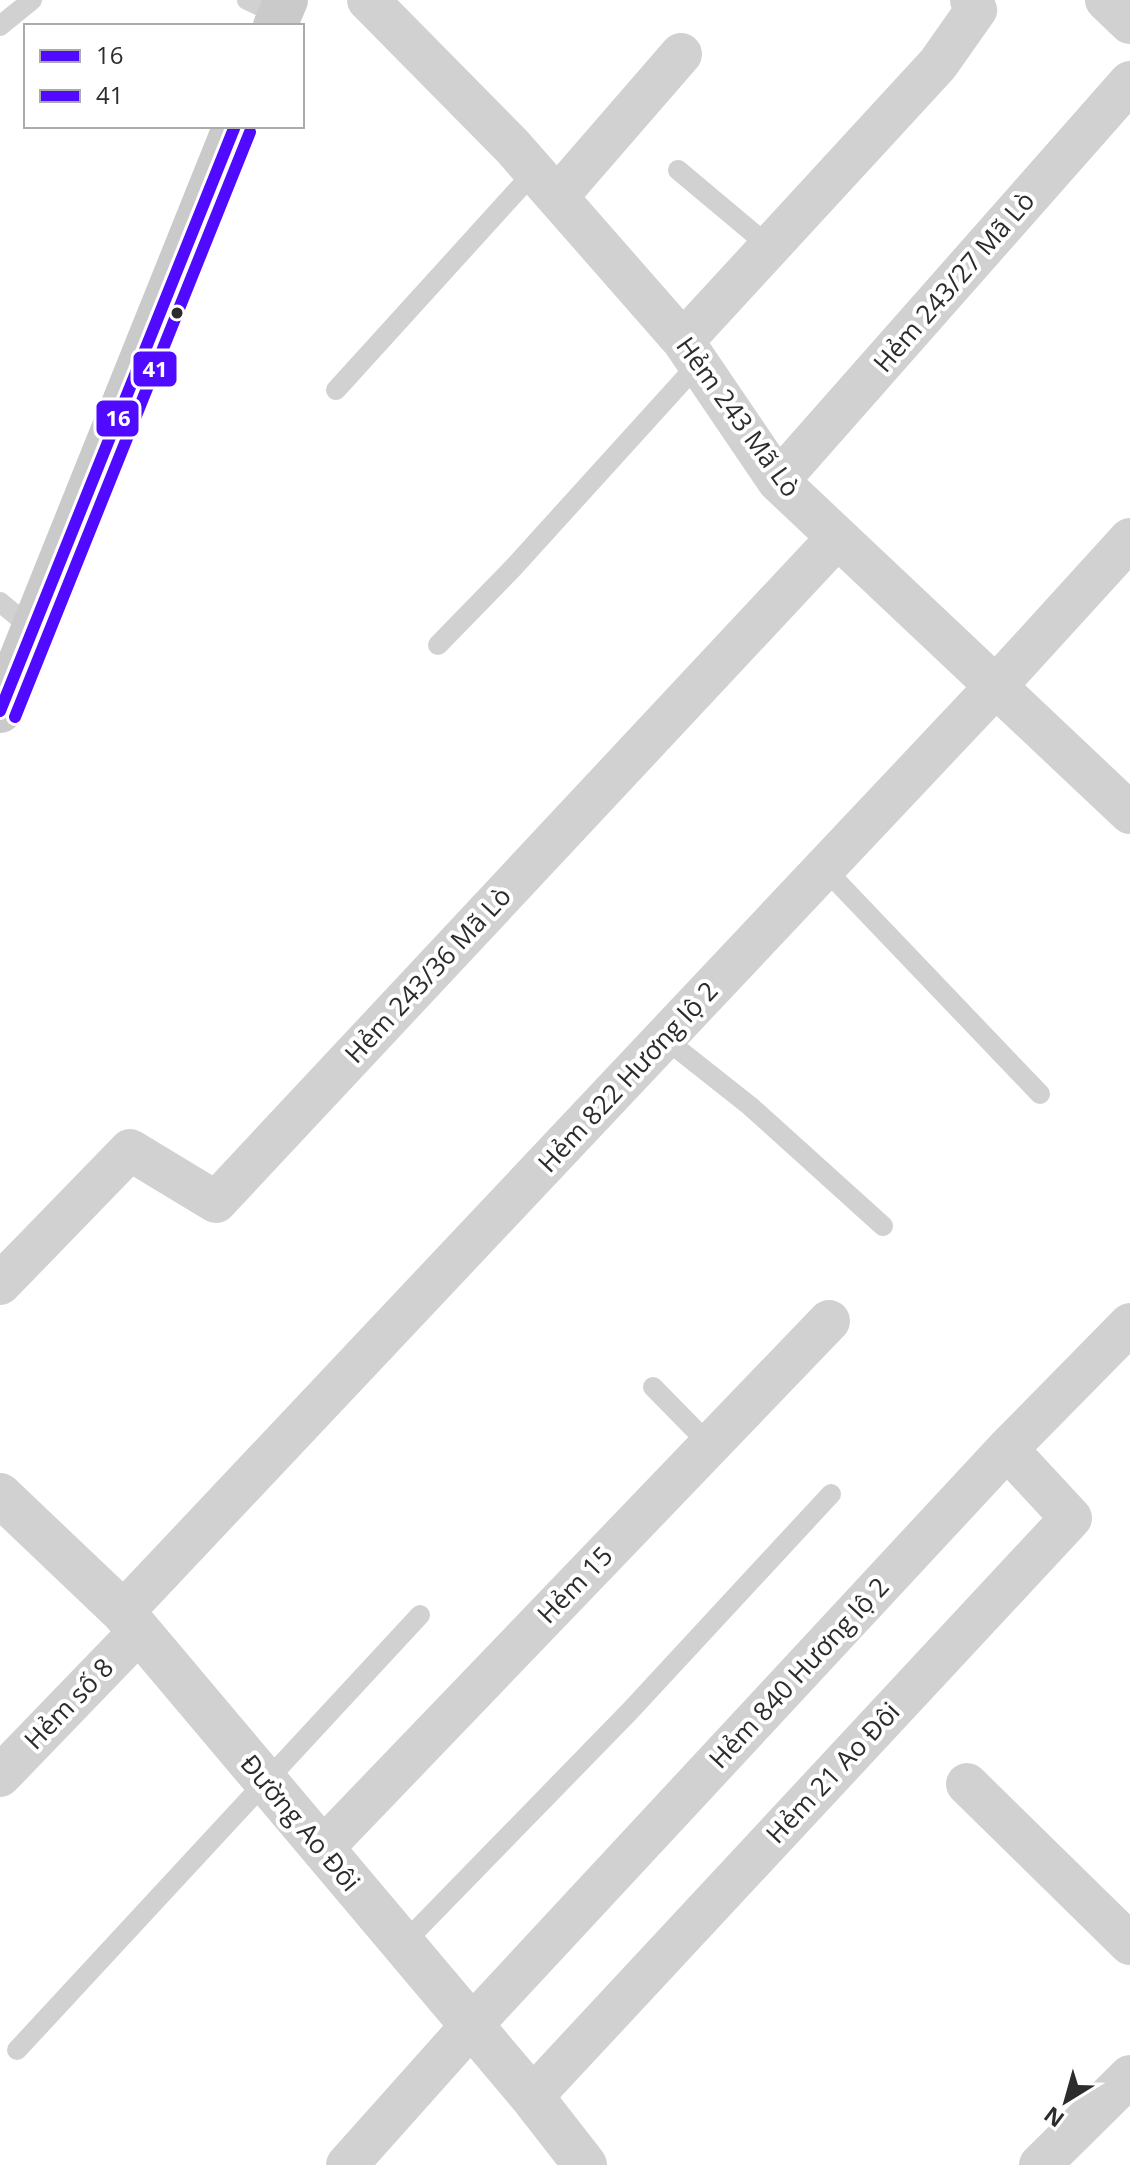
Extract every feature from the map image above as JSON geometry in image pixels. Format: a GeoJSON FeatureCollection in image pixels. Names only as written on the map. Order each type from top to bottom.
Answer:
{"type":"FeatureCollection","features":[{"type":"Feature","properties":{"kind":"main road"},"geometry":{"type":"LineString","coordinates":[[0,711],[234,128]]}},
{"type":"Feature","properties":{"kind":"street","name":"Hẻm 243 Mã Lò"},"geometry":{"type":"LineString","coordinates":[[368,0],[513,147],[691,352],[778,481],[1130,813]]}},
{"type":"Feature","properties":{"kind":"street"},"geometry":{"type":"LineString","coordinates":[[691,352],[770,247],[938,64],[976,10],[971,0]]}},
{"type":"Feature","properties":{"kind":"street"},"geometry":{"type":"LineString","coordinates":[[1106,0],[1130,23]]}},
{"type":"Feature","properties":{"kind":"street"},"geometry":{"type":"LineString","coordinates":[[546,184],[681,54]]}},
{"type":"Feature","properties":{"kind":"street","name":"Hẻm 243/27 Mã Lò"},"geometry":{"type":"LineString","coordinates":[[778,481],[1130,82]]}},
{"type":"Feature","properties":{"kind":"street","name":"Hẻm 243/36 Mã Lò"},"geometry":{"type":"LineString","coordinates":[[0,1284],[130,1150],[216,1202],[837,538]]}},
{"type":"Feature","properties":{"kind":"street","name":"Hẻm 822 Hương lộ 2"},"geometry":{"type":"LineString","coordinates":[[131,1622],[664,1038],[1130,539]]}},
{"type":"Feature","properties":{"kind":"street","name":"Hẻm 15"},"geometry":{"type":"LineString","coordinates":[[322,1849],[829,1321]]}},
{"type":"Feature","properties":{"kind":"street","name":"Hẻm 840 Hương lộ 2"},"geometry":{"type":"LineString","coordinates":[[347,2165],[471,2026],[1007,1449],[1130,1324]]}},
{"type":"Feature","properties":{"kind":"street","name":"Hẻm 21 Ao Đôi"},"geometry":{"type":"LineString","coordinates":[[532,2097],[1071,1518],[1007,1449]]}},
{"type":"Feature","properties":{"kind":"street","name":"Đường Ao Đôi"},"geometry":{"type":"LineString","coordinates":[[0,1495],[131,1622],[532,2097],[585,2165]]}},
{"type":"Feature","properties":{"kind":"street","name":"Hẻm số 8"},"geometry":{"type":"LineString","coordinates":[[0,1776],[131,1622]]}},
{"type":"Feature","properties":{"kind":"street"},"geometry":{"type":"LineString","coordinates":[[967,1784],[1130,1944]]}},
{"type":"Feature","properties":{"kind":"street"},"geometry":{"type":"LineString","coordinates":[[1040,2165],[1130,2076]]}},
{"type":"Feature","properties":{"kind":"lane"},"geometry":{"type":"LineString","coordinates":[[0,26],[32,0]]}},
{"type":"Feature","properties":{"kind":"lane"},"geometry":{"type":"LineString","coordinates":[[678,170],[770,247]]}},
{"type":"Feature","properties":{"kind":"lane"},"geometry":{"type":"LineString","coordinates":[[336,390],[546,184]]}},
{"type":"Feature","properties":{"kind":"lane"},"geometry":{"type":"LineString","coordinates":[[438,645],[513,568],[691,352]]}},
{"type":"Feature","properties":{"kind":"lane"},"geometry":{"type":"LineString","coordinates":[[0,602],[34,630]]}},
{"type":"Feature","properties":{"kind":"lane"},"geometry":{"type":"LineString","coordinates":[[824,868],[1040,1094]]}},
{"type":"Feature","properties":{"kind":"lane"},"geometry":{"type":"LineString","coordinates":[[664,1038],[750,1106],[883,1226]]}},
{"type":"Feature","properties":{"kind":"lane"},"geometry":{"type":"LineString","coordinates":[[653,1387],[710,1445]]}},
{"type":"Feature","properties":{"kind":"lane"},"geometry":{"type":"LineString","coordinates":[[402,1945],[630,1711],[831,1494]]}},
{"type":"Feature","properties":{"kind":"lane"},"geometry":{"type":"LineString","coordinates":[[17,2050],[420,1615]]}},
{"type":"Feature","properties":{"kind":"transit line","name":"16"},"geometry":{"type":"LineString","coordinates":[[0,711],[234,128]]}},
{"type":"Feature","properties":{"kind":"transit line","name":"41"},"geometry":{"type":"LineString","coordinates":[[15,717],[250,132]]}}]}
